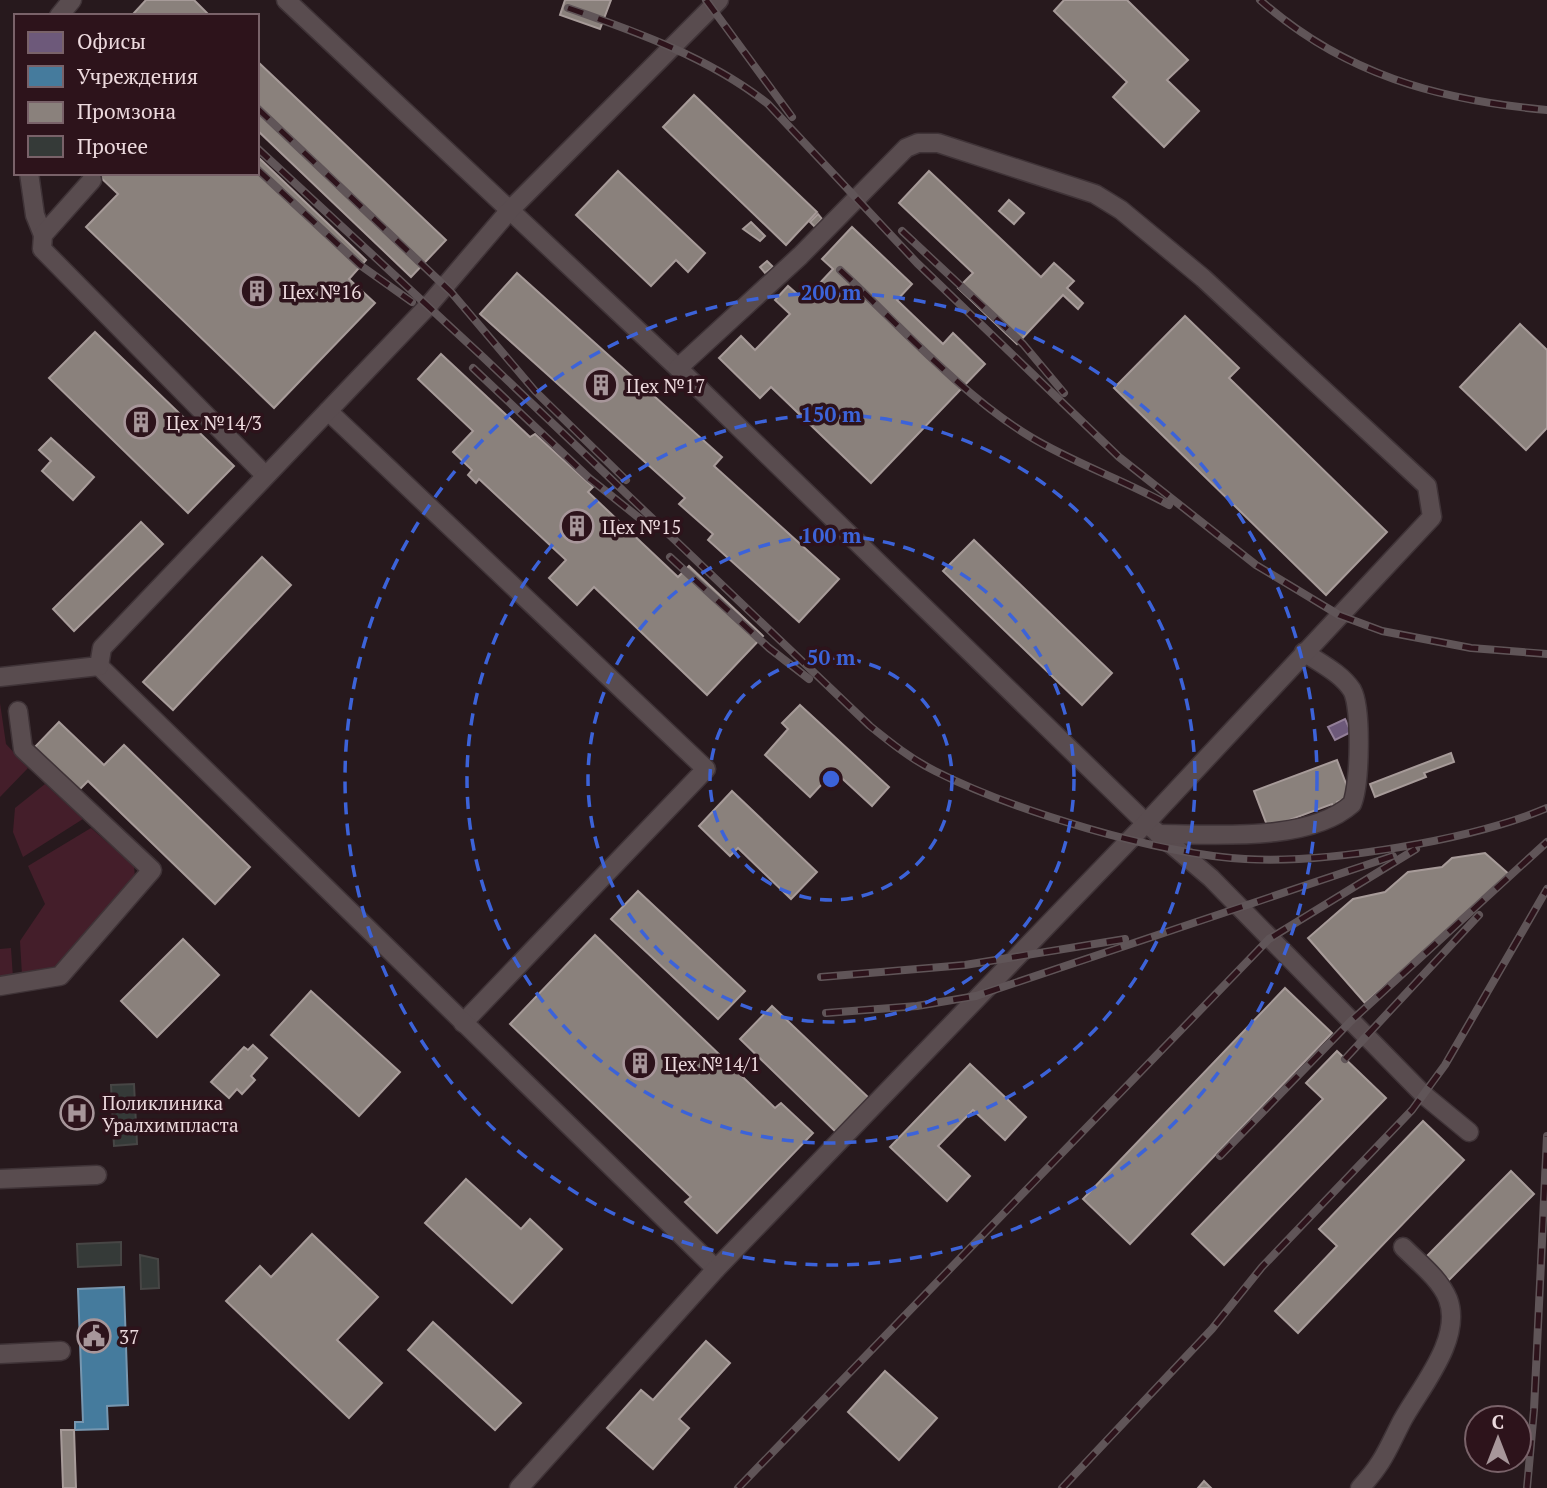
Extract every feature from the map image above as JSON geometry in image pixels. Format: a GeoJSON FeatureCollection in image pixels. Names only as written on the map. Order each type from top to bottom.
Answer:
{"type":"FeatureCollection","features":[{"type":"Feature","properties":{"kind":"lane"},"geometry":{"type":"LineString","coordinates":[[61,14],[72,0]]}},
{"type":"Feature","properties":{"kind":"lane"},"geometry":{"type":"LineString","coordinates":[[286,0],[678,368],[1152,828],[1211,878],[1424,1095],[1469,1132]]}},
{"type":"Feature","properties":{"kind":"lane"},"geometry":{"type":"LineString","coordinates":[[99,666],[102,648],[428,306],[509,211],[719,0]]}},
{"type":"Feature","properties":{"kind":"lane"},"geometry":{"type":"LineString","coordinates":[[519,1488],[716,1269],[1152,828],[1304,652],[1432,517],[1427,485],[1203,278],[1121,210],[1095,194],[938,143],[911,145],[800,256],[678,368]]}},
{"type":"Feature","properties":{"kind":"lane"},"geometry":{"type":"LineString","coordinates":[[29,175],[35,215],[43,234],[41,249],[265,475]]}},
{"type":"Feature","properties":{"kind":"lane"},"geometry":{"type":"LineString","coordinates":[[43,234],[92,180]]}},
{"type":"Feature","properties":{"kind":"lane"},"geometry":{"type":"LineString","coordinates":[[328,411],[706,769],[463,1023]]}},
{"type":"Feature","properties":{"kind":"lane"},"geometry":{"type":"LineString","coordinates":[[1152,828],[1278,831],[1324,819],[1352,804],[1360,744],[1357,702],[1346,682],[1304,652]]}},
{"type":"Feature","properties":{"kind":"lane"},"geometry":{"type":"LineString","coordinates":[[99,666],[716,1269]]}},
{"type":"Feature","properties":{"kind":"lane"},"geometry":{"type":"LineString","coordinates":[[0,677],[99,666]]}},
{"type":"Feature","properties":{"kind":"lane"},"geometry":{"type":"LineString","coordinates":[[0,986],[60,976],[152,870],[23,749],[18,711]]}},
{"type":"Feature","properties":{"kind":"lane"},"geometry":{"type":"LineString","coordinates":[[0,1179],[97,1175]]}},
{"type":"Feature","properties":{"kind":"lane"},"geometry":{"type":"LineString","coordinates":[[1360,1488],[1382,1465],[1403,1420],[1435,1369],[1451,1324],[1448,1300],[1437,1282],[1403,1247]]}},
{"type":"Feature","properties":{"kind":"lane"},"geometry":{"type":"LineString","coordinates":[[0,1354],[61,1351]]}},
{"type":"Feature","properties":{"kind":"shaded area"},"geometry":{"type":"Polygon","coordinates":[[[0,703],[6,744],[28,768],[0,797],[0,703]]]}},
{"type":"Feature","properties":{"kind":"shaded area"},"geometry":{"type":"Polygon","coordinates":[[[45,784],[83,819],[23,857],[13,832],[15,808],[45,784]]]}},
{"type":"Feature","properties":{"kind":"shaded area"},"geometry":{"type":"Polygon","coordinates":[[[91,828],[134,866],[135,877],[62,962],[50,970],[22,975],[20,941],[45,904],[28,866],[91,828]]]}},
{"type":"Feature","properties":{"kind":"shaded area"},"geometry":{"type":"Polygon","coordinates":[[[11,948],[13,978],[0,981],[0,949],[11,948]]]}},
{"type":"Feature","properties":{"kind":"building: Офисы"},"geometry":{"type":"Polygon","coordinates":[[[1345,719],[1351,732],[1335,740],[1328,727],[1345,719]]]}},
{"type":"Feature","properties":{"kind":"building: Учреждения"},"geometry":{"type":"Polygon","coordinates":[[[124,1287],[128,1405],[107,1406],[108,1429],[75,1430],[75,1422],[83,1422],[78,1289],[124,1287]]]}},
{"type":"Feature","properties":{"kind":"building: Промзона"},"geometry":{"type":"Polygon","coordinates":[[[146,0],[194,0],[208,14],[135,14],[146,0]]]}},
{"type":"Feature","properties":{"kind":"building: Промзона"},"geometry":{"type":"Polygon","coordinates":[[[565,0],[611,0],[600,29],[560,15],[565,0]]]}},
{"type":"Feature","properties":{"kind":"building: Промзона"},"geometry":{"type":"Polygon","coordinates":[[[1064,0],[1127,0],[1188,60],[1167,80],[1199,111],[1164,147],[1113,97],[1127,82],[1054,11],[1064,0]]]}},
{"type":"Feature","properties":{"kind":"building: Промзона"},"geometry":{"type":"Polygon","coordinates":[[[259,63],[446,240],[411,277],[259,132],[259,63]]]}},
{"type":"Feature","properties":{"kind":"building: Промзона"},"geometry":{"type":"Polygon","coordinates":[[[694,95],[817,212],[786,245],[663,127],[694,95]]]}},
{"type":"Feature","properties":{"kind":"building: Промзона","name":"Цех №16"},"geometry":{"type":"Polygon","coordinates":[[[259,158],[366,260],[349,279],[375,303],[274,408],[86,227],[118,194],[98,175],[259,175],[259,158]]]}},
{"type":"Feature","properties":{"kind":"building: Промзона"},"geometry":{"type":"Polygon","coordinates":[[[618,171],[705,253],[688,272],[676,260],[651,286],[576,215],[618,171]]]}},
{"type":"Feature","properties":{"kind":"building: Промзона"},"geometry":{"type":"Polygon","coordinates":[[[929,171],[1041,277],[1054,263],[1074,281],[1067,288],[1083,303],[1078,309],[1063,295],[1017,344],[958,288],[973,273],[899,203],[929,171]]]}},
{"type":"Feature","properties":{"kind":"building: Промзона"},"geometry":{"type":"Polygon","coordinates":[[[1009,200],[1024,213],[1014,224],[999,211],[1009,200]]]}},
{"type":"Feature","properties":{"kind":"building: Промзона"},"geometry":{"type":"Polygon","coordinates":[[[818,214],[822,219],[815,227],[810,222],[818,214]]]}},
{"type":"Feature","properties":{"kind":"building: Промзона"},"geometry":{"type":"Polygon","coordinates":[[[751,222],[765,236],[760,241],[743,229],[751,222]]]}},
{"type":"Feature","properties":{"kind":"building: Промзона"},"geometry":{"type":"Polygon","coordinates":[[[852,227],[912,284],[897,300],[943,344],[953,333],[985,364],[871,483],[771,387],[760,398],[719,358],[741,336],[755,350],[790,314],[775,300],[788,286],[804,300],[833,269],[822,259],[852,227]]]}},
{"type":"Feature","properties":{"kind":"building: Промзона"},"geometry":{"type":"Polygon","coordinates":[[[767,261],[773,267],[765,273],[760,267],[767,261]]]}},
{"type":"Feature","properties":{"kind":"building: Промзона","name":"Цех №17"},"geometry":{"type":"Polygon","coordinates":[[[517,273],[722,457],[714,466],[839,579],[799,622],[708,540],[713,534],[679,504],[685,498],[480,314],[517,273]]]}},
{"type":"Feature","properties":{"kind":"building: Промзона"},"geometry":{"type":"Polygon","coordinates":[[[1185,316],[1239,368],[1229,378],[1387,532],[1326,595],[1114,388],[1185,316]]]}},
{"type":"Feature","properties":{"kind":"building: Промзона"},"geometry":{"type":"Polygon","coordinates":[[[1520,324],[1547,350],[1547,428],[1526,450],[1460,387],[1520,324]]]}},
{"type":"Feature","properties":{"kind":"building: Промзона","name":"Цех №14/3"},"geometry":{"type":"Polygon","coordinates":[[[95,332],[234,466],[188,513],[49,378],[95,332]]]}},
{"type":"Feature","properties":{"kind":"building: Промзона","name":"Цех №15"},"geometry":{"type":"Polygon","coordinates":[[[441,354],[530,437],[535,434],[593,487],[588,492],[678,577],[689,566],[763,636],[707,695],[594,587],[577,605],[549,578],[566,560],[479,479],[476,483],[468,475],[472,470],[453,452],[473,431],[418,379],[441,354]]]}},
{"type":"Feature","properties":{"kind":"building: Промзона"},"geometry":{"type":"Polygon","coordinates":[[[51,438],[94,477],[73,500],[42,471],[51,461],[39,450],[51,438]]]}},
{"type":"Feature","properties":{"kind":"building: Промзона"},"geometry":{"type":"Polygon","coordinates":[[[141,522],[163,544],[74,631],[53,609],[141,522]]]}},
{"type":"Feature","properties":{"kind":"building: Промзона"},"geometry":{"type":"Polygon","coordinates":[[[974,540],[1112,673],[1082,705],[943,571],[974,540]]]}},
{"type":"Feature","properties":{"kind":"building: Промзона"},"geometry":{"type":"Polygon","coordinates":[[[262,557],[291,585],[173,710],[143,682],[262,557]]]}},
{"type":"Feature","properties":{"kind":"building: Промзона"},"geometry":{"type":"Polygon","coordinates":[[[800,705],[889,787],[872,806],[834,771],[810,797],[765,755],[788,729],[782,723],[800,705]]]}},
{"type":"Feature","properties":{"kind":"building: Промзона"},"geometry":{"type":"Polygon","coordinates":[[[59,722],[104,765],[124,745],[250,867],[215,904],[88,781],[78,791],[34,748],[59,722]]]}},
{"type":"Feature","properties":{"kind":"building: Промзона"},"geometry":{"type":"Polygon","coordinates":[[[1451,753],[1454,762],[1424,773],[1426,777],[1375,797],[1370,784],[1451,753]]]}},
{"type":"Feature","properties":{"kind":"building: Промзона"},"geometry":{"type":"Polygon","coordinates":[[[1337,760],[1351,797],[1337,802],[1338,806],[1333,808],[1332,804],[1268,828],[1254,791],[1337,760]]]}},
{"type":"Feature","properties":{"kind":"building: Промзона"},"geometry":{"type":"Polygon","coordinates":[[[732,791],[817,872],[791,899],[738,848],[730,856],[699,826],[732,791]]]}},
{"type":"Feature","properties":{"kind":"building: Промзона"},"geometry":{"type":"Polygon","coordinates":[[[1485,853],[1511,876],[1365,1003],[1308,938],[1353,899],[1385,892],[1408,872],[1442,867],[1452,858],[1485,853]]]}},
{"type":"Feature","properties":{"kind":"building: Промзона"},"geometry":{"type":"Polygon","coordinates":[[[638,891],[745,991],[718,1019],[611,919],[638,891]]]}},
{"type":"Feature","properties":{"kind":"building: Промзона","name":"Цех №14/1"},"geometry":{"type":"Polygon","coordinates":[[[595,935],[775,1108],[781,1103],[813,1133],[717,1233],[685,1202],[691,1197],[510,1024],[595,935]]]}},
{"type":"Feature","properties":{"kind":"building: Промзона"},"geometry":{"type":"Polygon","coordinates":[[[183,939],[219,975],[157,1037],[121,1001],[183,939]]]}},
{"type":"Feature","properties":{"kind":"building: Промзона"},"geometry":{"type":"Polygon","coordinates":[[[1285,988],[1332,1033],[1130,1244],[1083,1199],[1285,988]]]}},
{"type":"Feature","properties":{"kind":"building: Промзона"},"geometry":{"type":"Polygon","coordinates":[[[311,991],[400,1072],[359,1116],[271,1035],[311,991]]]}},
{"type":"Feature","properties":{"kind":"building: Промзона"},"geometry":{"type":"Polygon","coordinates":[[[772,1006],[870,1099],[837,1133],[740,1039],[772,1006]]]}},
{"type":"Feature","properties":{"kind":"building: Промзона"},"geometry":{"type":"Polygon","coordinates":[[[253,1045],[267,1058],[251,1076],[255,1080],[242,1094],[237,1089],[229,1098],[211,1082],[244,1047],[248,1050],[253,1045]]]}},
{"type":"Feature","properties":{"kind":"building: Промзона"},"geometry":{"type":"Polygon","coordinates":[[[1337,1051],[1386,1098],[1224,1265],[1192,1234],[1323,1099],[1306,1083],[1337,1051]]]}},
{"type":"Feature","properties":{"kind":"building: Промзона"},"geometry":{"type":"Polygon","coordinates":[[[970,1064],[1026,1117],[1005,1140],[973,1110],[938,1146],[970,1176],[947,1201],[890,1147],[970,1064]]]}},
{"type":"Feature","properties":{"kind":"building: Промзона"},"geometry":{"type":"Polygon","coordinates":[[[1423,1121],[1464,1160],[1298,1333],[1275,1311],[1337,1246],[1319,1229],[1423,1121]]]}},
{"type":"Feature","properties":{"kind":"building: Промзона"},"geometry":{"type":"Polygon","coordinates":[[[1511,1171],[1534,1194],[1449,1280],[1426,1257],[1511,1171]]]}},
{"type":"Feature","properties":{"kind":"building: Промзона"},"geometry":{"type":"Polygon","coordinates":[[[466,1179],[521,1229],[530,1219],[562,1249],[512,1303],[425,1223],[466,1179]]]}},
{"type":"Feature","properties":{"kind":"building: Промзона"},"geometry":{"type":"Polygon","coordinates":[[[312,1234],[378,1297],[337,1340],[382,1383],[349,1418],[226,1301],[260,1266],[271,1277],[312,1234]]]}},
{"type":"Feature","properties":{"kind":"building: Промзона"},"geometry":{"type":"Polygon","coordinates":[[[433,1322],[521,1403],[495,1430],[408,1350],[433,1322]]]}},
{"type":"Feature","properties":{"kind":"building: Промзона"},"geometry":{"type":"Polygon","coordinates":[[[706,1341],[730,1363],[679,1419],[689,1428],[653,1469],[607,1428],[641,1390],[653,1400],[706,1341]]]}},
{"type":"Feature","properties":{"kind":"building: Промзона"},"geometry":{"type":"Polygon","coordinates":[[[885,1371],[937,1418],[899,1460],[848,1412],[885,1371]]]}},
{"type":"Feature","properties":{"kind":"building: Промзона"},"geometry":{"type":"Polygon","coordinates":[[[61,1430],[74,1430],[76,1488],[63,1488],[61,1430]]]}},
{"type":"Feature","properties":{"kind":"building: Промзона"},"geometry":{"type":"Polygon","coordinates":[[[1204,1481],[1211,1488],[1198,1488],[1204,1481]]]}},
{"type":"Feature","properties":{"kind":"building: Прочее"},"geometry":{"type":"Polygon","coordinates":[[[134,1084],[137,1144],[114,1146],[111,1085],[134,1084]]]}},
{"type":"Feature","properties":{"kind":"building: Прочее"},"geometry":{"type":"Polygon","coordinates":[[[121,1242],[121,1265],[78,1267],[77,1244],[121,1242]]]}},
{"type":"Feature","properties":{"kind":"building: Прочее"},"geometry":{"type":"Polygon","coordinates":[[[140,1255],[158,1259],[159,1288],[141,1289],[140,1255]]]}},
{"type":"Feature","properties":{"kind":"railway"},"geometry":{"type":"LineString","coordinates":[[706,0],[792,117]]}},
{"type":"Feature","properties":{"kind":"railway"},"geometry":{"type":"LineString","coordinates":[[1260,0],[1292,26],[1325,47],[1394,79],[1468,99],[1547,110]]}},
{"type":"Feature","properties":{"kind":"railway"},"geometry":{"type":"LineString","coordinates":[[568,8],[672,48],[722,73],[768,104],[917,263],[1119,457],[1256,565],[1339,615],[1382,631],[1471,648],[1547,654]]}},
{"type":"Feature","properties":{"kind":"railway"},"geometry":{"type":"LineString","coordinates":[[259,110],[451,292],[535,391],[626,480]]}},
{"type":"Feature","properties":{"kind":"railway"},"geometry":{"type":"LineString","coordinates":[[259,150],[484,358],[870,726],[893,745],[935,771],[1004,801],[1129,840],[1245,859],[1316,858],[1399,847],[1480,830],[1547,808]]}},
{"type":"Feature","properties":{"kind":"railway"},"geometry":{"type":"LineString","coordinates":[[259,171],[360,265],[412,302]]}},
{"type":"Feature","properties":{"kind":"railway"},"geometry":{"type":"LineString","coordinates":[[902,231],[1023,344],[1064,393]]}},
{"type":"Feature","properties":{"kind":"railway"},"geometry":{"type":"LineString","coordinates":[[840,270],[955,380],[1004,419],[1046,446],[1169,505]]}},
{"type":"Feature","properties":{"kind":"railway"},"geometry":{"type":"LineString","coordinates":[[473,368],[589,478],[648,525]]}},
{"type":"Feature","properties":{"kind":"railway"},"geometry":{"type":"LineString","coordinates":[[670,557],[769,648],[809,679]]}},
{"type":"Feature","properties":{"kind":"railway"},"geometry":{"type":"LineString","coordinates":[[1220,1156],[1351,1021],[1547,842]]}},
{"type":"Feature","properties":{"kind":"railway"},"geometry":{"type":"LineString","coordinates":[[738,1488],[1269,939],[1416,849]]}},
{"type":"Feature","properties":{"kind":"railway"},"geometry":{"type":"LineString","coordinates":[[826,1013],[917,1006],[976,996],[1393,856]]}},
{"type":"Feature","properties":{"kind":"railway"},"geometry":{"type":"LineString","coordinates":[[1062,1488],[1212,1329],[1262,1267],[1412,1110],[1445,1065],[1547,889]]}},
{"type":"Feature","properties":{"kind":"railway"},"geometry":{"type":"LineString","coordinates":[[1345,1059],[1479,915]]}},
{"type":"Feature","properties":{"kind":"railway"},"geometry":{"type":"LineString","coordinates":[[821,977],[965,965],[1125,939]]}},
{"type":"Feature","properties":{"kind":"railway"},"geometry":{"type":"LineString","coordinates":[[1527,1488],[1534,1410],[1547,1136]]}},
{"type":"Feature","properties":{"kind":"place","name":"Цех №16"},"geometry":{"type":"Point","coordinates":[257,291]}},
{"type":"Feature","properties":{"kind":"place","name":"Цех №17"},"geometry":{"type":"Point","coordinates":[601,385]}},
{"type":"Feature","properties":{"kind":"place","name":"Цех №14/3"},"geometry":{"type":"Point","coordinates":[141,422]}},
{"type":"Feature","properties":{"kind":"place","name":"Цех №15"},"geometry":{"type":"Point","coordinates":[577,526]}},
{"type":"Feature","properties":{"kind":"place","name":"Цех №14/1"},"geometry":{"type":"Point","coordinates":[640,1063]}},
{"type":"Feature","properties":{"kind":"place","name":"Поликлиника Уралхимпласта"},"geometry":{"type":"Point","coordinates":[77,1113]}},
{"type":"Feature","properties":{"kind":"place","name":"37"},"geometry":{"type":"Point","coordinates":[94,1336]}}]}
